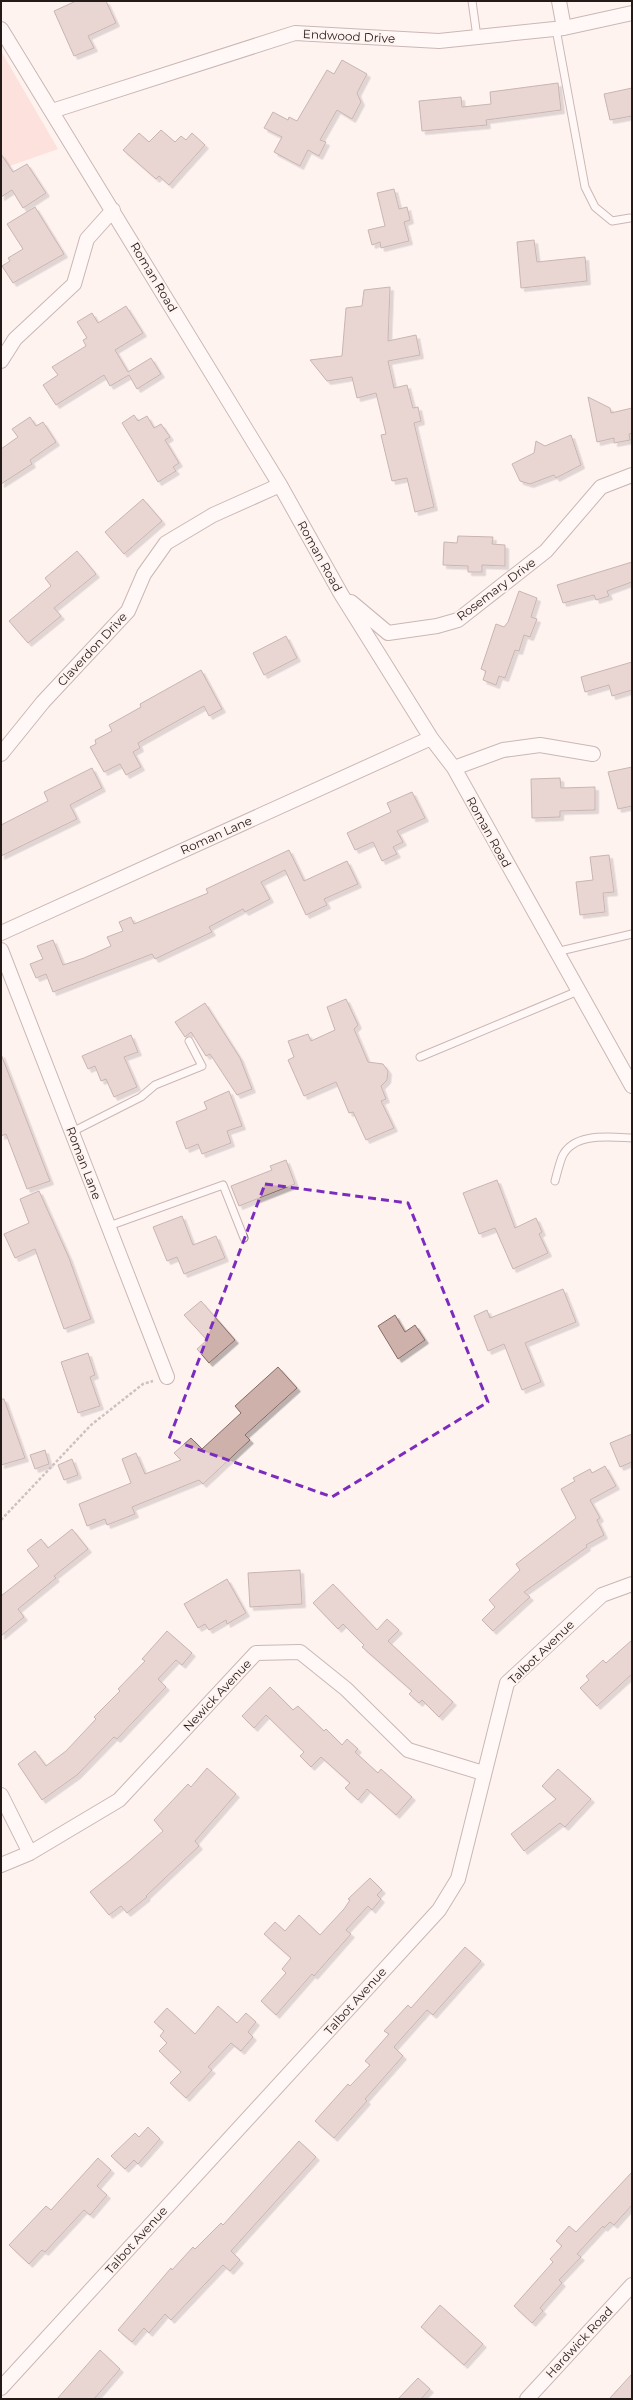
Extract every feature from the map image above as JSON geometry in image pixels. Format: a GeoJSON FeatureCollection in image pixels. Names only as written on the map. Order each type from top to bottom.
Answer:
{"type":"FeatureCollection","features":[{"type":"Feature","properties":{"kind":"street"},"geometry":{"type":"LineString","coordinates":[[559,1],[560,28]]}},
{"type":"Feature","properties":{"kind":"street","name":"Endwood Drive"},"geometry":{"type":"LineString","coordinates":[[52,111],[295,33],[439,40],[560,28],[632,13]]}},
{"type":"Feature","properties":{"kind":"street","name":"Roman Road"},"geometry":{"type":"LineString","coordinates":[[1,29],[280,485],[341,594],[431,738],[454,768],[632,1086]]}},
{"type":"Feature","properties":{"kind":"street"},"geometry":{"type":"LineString","coordinates":[[1,361],[15,339],[74,284],[87,239],[112,210]]}},
{"type":"Feature","properties":{"kind":"street","name":"Rosemary Drive"},"geometry":{"type":"LineString","coordinates":[[341,594],[388,633],[437,626],[458,620],[546,551],[601,487],[632,475]]}},
{"type":"Feature","properties":{"kind":"street","name":"Claverdon Drive"},"geometry":{"type":"LineString","coordinates":[[1,754],[43,702],[128,611],[144,574],[166,543],[213,515],[280,485]]}},
{"type":"Feature","properties":{"kind":"street","name":"Roman Lane"},"geometry":{"type":"LineString","coordinates":[[1,933],[431,738]]}},
{"type":"Feature","properties":{"kind":"street"},"geometry":{"type":"LineString","coordinates":[[454,768],[503,750],[540,745],[592,754]]}},
{"type":"Feature","properties":{"kind":"street","name":"Roman Lane"},"geometry":{"type":"LineString","coordinates":[[1,950],[167,1377]]}},
{"type":"Feature","properties":{"kind":"street","name":"Talbot Avenue"},"geometry":{"type":"LineString","coordinates":[[1,2388],[439,1910],[458,1879],[483,1773],[507,1682],[602,1595],[632,1584]]}},
{"type":"Feature","properties":{"kind":"street","name":"Newick Avenue"},"geometry":{"type":"LineString","coordinates":[[1,1865],[30,1853],[119,1800],[256,1653],[300,1652],[346,1689],[408,1750],[483,1773]]}},
{"type":"Feature","properties":{"kind":"street"},"geometry":{"type":"LineString","coordinates":[[1,1795],[30,1853]]}},
{"type":"Feature","properties":{"kind":"street","name":"Hardwick Road"},"geometry":{"type":"LineString","coordinates":[[527,2399],[632,2285]]}},
{"type":"Feature","properties":{"kind":"lane"},"geometry":{"type":"LineString","coordinates":[[472,1],[477,37]]}},
{"type":"Feature","properties":{"kind":"lane"},"geometry":{"type":"LineString","coordinates":[[560,28],[585,187],[595,208],[612,221],[630,218]]}},
{"type":"Feature","properties":{"kind":"lane"},"geometry":{"type":"LineString","coordinates":[[556,952],[632,934]]}},
{"type":"Feature","properties":{"kind":"lane"},"geometry":{"type":"LineString","coordinates":[[420,1057],[578,991]]}},
{"type":"Feature","properties":{"kind":"lane"},"geometry":{"type":"LineString","coordinates":[[72,1132],[141,1097],[155,1085],[202,1066],[189,1041]]}},
{"type":"Feature","properties":{"kind":"lane"},"geometry":{"type":"LineString","coordinates":[[555,1181],[563,1156],[575,1143],[595,1137],[632,1138]]}},
{"type":"Feature","properties":{"kind":"lane"},"geometry":{"type":"LineString","coordinates":[[109,1226],[223,1185],[244,1238]]}},
{"type":"Feature","properties":{"kind":"path"},"geometry":{"type":"LineString","coordinates":[[1,1520],[91,1425],[143,1384],[167,1377]]}},
{"type":"Feature","properties":{"kind":"highlighted area"},"geometry":{"type":"Polygon","coordinates":[[[265,1184],[408,1203],[488,1402],[332,1497],[169,1439],[265,1184]]]}},
{"type":"Feature","properties":{"kind":"shaded area"},"geometry":{"type":"Polygon","coordinates":[[[1,51],[58,149],[1,169],[1,51]]]}},
{"type":"Feature","properties":{"kind":"building"},"geometry":{"type":"Polygon","coordinates":[[[76,1],[106,1],[116,23],[88,36],[94,48],[74,56],[54,11],[76,1]]]}},
{"type":"Feature","properties":{"kind":"building"},"geometry":{"type":"Polygon","coordinates":[[[342,60],[367,74],[357,93],[361,102],[352,119],[337,110],[320,140],[326,142],[319,156],[308,150],[300,166],[274,152],[282,137],[264,128],[273,112],[288,120],[289,117],[297,121],[327,70],[334,74],[342,60]]]}},
{"type":"Feature","properties":{"kind":"building"},"geometry":{"type":"Polygon","coordinates":[[[558,83],[561,110],[486,120],[487,125],[422,131],[419,101],[461,97],[462,107],[491,104],[490,92],[558,83]]]}},
{"type":"Feature","properties":{"kind":"building"},"geometry":{"type":"Polygon","coordinates":[[[632,88],[632,116],[610,120],[604,94],[632,88]]]}},
{"type":"Feature","properties":{"kind":"building"},"geometry":{"type":"Polygon","coordinates":[[[161,130],[175,142],[181,136],[186,140],[192,133],[205,145],[169,185],[159,176],[156,179],[123,150],[139,133],[149,142],[161,130]]]}},
{"type":"Feature","properties":{"kind":"building"},"geometry":{"type":"Polygon","coordinates":[[[1,154],[13,172],[27,164],[46,193],[23,208],[12,190],[1,197],[1,154]]]}},
{"type":"Feature","properties":{"kind":"building"},"geometry":{"type":"Polygon","coordinates":[[[394,189],[399,209],[407,207],[410,220],[404,222],[409,241],[381,248],[380,242],[372,245],[368,230],[385,226],[377,193],[394,189]]]}},
{"type":"Feature","properties":{"kind":"building"},"geometry":{"type":"Polygon","coordinates":[[[35,207],[64,254],[13,283],[2,266],[10,261],[8,258],[23,249],[7,224],[35,207]]]}},
{"type":"Feature","properties":{"kind":"building"},"geometry":{"type":"Polygon","coordinates":[[[534,240],[537,262],[585,257],[587,281],[521,288],[517,242],[534,240]]]}},
{"type":"Feature","properties":{"kind":"building"},"geometry":{"type":"Polygon","coordinates":[[[390,287],[388,341],[416,335],[420,355],[388,361],[394,388],[407,385],[413,408],[418,407],[421,421],[414,423],[434,507],[415,512],[407,478],[392,481],[381,435],[386,434],[376,393],[357,398],[352,377],[327,381],[310,360],[342,356],[346,308],[362,306],[364,290],[390,287]]]}},
{"type":"Feature","properties":{"kind":"building"},"geometry":{"type":"Polygon","coordinates":[[[126,306],[143,333],[115,350],[128,372],[151,358],[161,374],[137,389],[129,375],[110,386],[104,375],[56,405],[43,385],[58,375],[52,367],[86,346],[83,340],[87,338],[77,322],[92,313],[98,323],[126,306]]]}},
{"type":"Feature","properties":{"kind":"building"},"geometry":{"type":"Polygon","coordinates":[[[588,397],[610,408],[611,413],[632,408],[632,433],[629,434],[630,440],[614,443],[614,438],[597,442],[588,397]]]}},
{"type":"Feature","properties":{"kind":"building"},"geometry":{"type":"Polygon","coordinates":[[[134,415],[138,421],[147,416],[154,428],[161,424],[170,437],[165,440],[179,463],[173,467],[176,471],[158,482],[122,423],[134,415]]]}},
{"type":"Feature","properties":{"kind":"building"},"geometry":{"type":"Polygon","coordinates":[[[30,417],[36,426],[43,422],[56,442],[30,460],[32,464],[1,484],[1,449],[18,437],[12,429],[30,417]]]}},
{"type":"Feature","properties":{"kind":"building"},"geometry":{"type":"Polygon","coordinates":[[[571,435],[581,465],[556,478],[554,475],[530,484],[520,481],[512,464],[534,453],[536,441],[545,446],[571,435]]]}},
{"type":"Feature","properties":{"kind":"building"},"geometry":{"type":"Polygon","coordinates":[[[143,499],[162,521],[124,554],[105,532],[143,499]]]}},
{"type":"Feature","properties":{"kind":"building"},"geometry":{"type":"Polygon","coordinates":[[[458,536],[493,537],[492,544],[505,545],[505,566],[482,565],[482,572],[468,572],[468,566],[443,565],[444,542],[457,543],[458,536]]]}},
{"type":"Feature","properties":{"kind":"building"},"geometry":{"type":"Polygon","coordinates":[[[77,551],[96,574],[54,608],[61,616],[28,643],[9,621],[51,586],[45,578],[77,551]]]}},
{"type":"Feature","properties":{"kind":"building"},"geometry":{"type":"Polygon","coordinates":[[[632,562],[632,582],[607,591],[609,596],[596,600],[594,595],[563,603],[557,585],[632,562]]]}},
{"type":"Feature","properties":{"kind":"building"},"geometry":{"type":"Polygon","coordinates":[[[519,591],[537,598],[531,617],[537,619],[530,637],[524,635],[519,651],[515,650],[505,678],[499,676],[496,685],[483,680],[486,671],[481,669],[496,624],[504,627],[508,622],[519,591]]]}},
{"type":"Feature","properties":{"kind":"building"},"geometry":{"type":"Polygon","coordinates":[[[286,636],[297,658],[264,675],[253,653],[286,636]]]}},
{"type":"Feature","properties":{"kind":"building"},"geometry":{"type":"Polygon","coordinates":[[[632,662],[632,690],[612,696],[609,685],[585,692],[581,677],[632,662]]]}},
{"type":"Feature","properties":{"kind":"building"},"geometry":{"type":"Polygon","coordinates":[[[201,670],[222,709],[209,716],[204,706],[138,743],[140,748],[133,752],[141,767],[126,775],[120,764],[104,772],[90,747],[96,744],[95,740],[112,731],[109,725],[141,707],[140,704],[201,670]]]}},
{"type":"Feature","properties":{"kind":"building"},"geometry":{"type":"Polygon","coordinates":[[[632,767],[632,806],[618,809],[608,772],[632,767]]]}},
{"type":"Feature","properties":{"kind":"building"},"geometry":{"type":"Polygon","coordinates":[[[92,768],[102,788],[70,805],[77,819],[1,856],[1,825],[48,801],[44,792],[92,768]]]}},
{"type":"Feature","properties":{"kind":"building"},"geometry":{"type":"Polygon","coordinates":[[[560,778],[561,788],[595,787],[595,810],[560,811],[560,817],[532,818],[531,779],[560,778]]]}},
{"type":"Feature","properties":{"kind":"building"},"geometry":{"type":"Polygon","coordinates":[[[412,792],[425,818],[397,831],[403,842],[393,847],[397,854],[382,861],[373,842],[355,850],[347,833],[391,812],[387,803],[412,792]]]}},
{"type":"Feature","properties":{"kind":"building"},"geometry":{"type":"Polygon","coordinates":[[[289,850],[304,881],[347,861],[358,884],[324,899],[327,905],[306,915],[285,870],[261,882],[270,899],[245,912],[243,909],[209,927],[212,932],[155,959],[152,954],[53,992],[46,974],[36,978],[30,964],[43,959],[37,946],[53,940],[63,965],[84,958],[111,946],[107,937],[123,931],[119,922],[131,917],[134,924],[208,893],[206,889],[289,850]]]}},
{"type":"Feature","properties":{"kind":"building"},"geometry":{"type":"Polygon","coordinates":[[[609,855],[614,892],[603,893],[605,912],[580,915],[576,882],[593,880],[590,857],[609,855]]]}},
{"type":"Feature","properties":{"kind":"building"},"geometry":{"type":"Polygon","coordinates":[[[346,999],[358,1025],[354,1029],[368,1062],[383,1064],[388,1071],[387,1080],[381,1086],[386,1099],[381,1101],[394,1128],[366,1140],[353,1112],[349,1113],[336,1082],[304,1096],[288,1060],[294,1057],[288,1041],[308,1034],[311,1041],[335,1030],[327,1007],[346,999]]]}},
{"type":"Feature","properties":{"kind":"building"},"geometry":{"type":"Polygon","coordinates":[[[205,1003],[240,1058],[252,1089],[237,1095],[210,1054],[206,1056],[191,1032],[185,1037],[175,1022],[205,1003]]]}},
{"type":"Feature","properties":{"kind":"building"},"geometry":{"type":"Polygon","coordinates":[[[131,1035],[138,1052],[124,1057],[137,1087],[114,1097],[106,1079],[101,1081],[95,1066],[88,1069],[82,1056],[131,1035]]]}},
{"type":"Feature","properties":{"kind":"building"},"geometry":{"type":"Polygon","coordinates":[[[1,1054],[50,1181],[27,1189],[6,1134],[1,1136],[1,1054]]]}},
{"type":"Feature","properties":{"kind":"building"},"geometry":{"type":"Polygon","coordinates":[[[229,1091],[242,1126],[227,1131],[231,1143],[202,1154],[198,1144],[186,1149],[176,1122],[207,1109],[204,1102],[229,1091]]]}},
{"type":"Feature","properties":{"kind":"building"},"geometry":{"type":"Polygon","coordinates":[[[286,1160],[295,1184],[239,1206],[231,1186],[272,1170],[270,1166],[286,1160]]]}},
{"type":"Feature","properties":{"kind":"building"},"geometry":{"type":"Polygon","coordinates":[[[497,1180],[515,1228],[536,1218],[542,1232],[539,1234],[548,1253],[513,1269],[495,1228],[479,1234],[463,1193],[497,1180]]]}},
{"type":"Feature","properties":{"kind":"building"},"geometry":{"type":"Polygon","coordinates":[[[39,1191],[69,1258],[91,1319],[64,1329],[35,1249],[15,1258],[4,1234],[29,1223],[20,1199],[39,1191]]]}},
{"type":"Feature","properties":{"kind":"building"},"geometry":{"type":"Polygon","coordinates":[[[182,1216],[193,1245],[216,1236],[225,1258],[184,1274],[177,1257],[167,1261],[153,1227],[182,1216]]]}},
{"type":"Feature","properties":{"kind":"building"},"geometry":{"type":"Polygon","coordinates":[[[563,1289],[576,1322],[525,1343],[541,1382],[522,1390],[504,1344],[488,1351],[474,1316],[487,1310],[490,1318],[563,1289]]]}},
{"type":"Feature","properties":{"kind":"building"},"geometry":{"type":"Polygon","coordinates":[[[201,1301],[235,1340],[209,1363],[197,1349],[207,1340],[184,1315],[201,1301]]]}},
{"type":"Feature","properties":{"kind":"building"},"geometry":{"type":"Polygon","coordinates":[[[395,1315],[405,1332],[415,1325],[425,1340],[398,1359],[378,1326],[395,1315]]]}},
{"type":"Feature","properties":{"kind":"building"},"geometry":{"type":"Polygon","coordinates":[[[88,1353],[95,1375],[90,1377],[100,1406],[78,1413],[61,1362],[88,1353]]]}},
{"type":"Feature","properties":{"kind":"building"},"geometry":{"type":"Polygon","coordinates":[[[278,1367],[297,1388],[245,1435],[250,1440],[203,1484],[199,1480],[132,1507],[135,1514],[107,1525],[105,1519],[87,1526],[79,1504],[131,1483],[122,1459],[136,1453],[145,1474],[181,1460],[174,1453],[191,1438],[202,1449],[241,1413],[235,1406],[278,1367]]]}},
{"type":"Feature","properties":{"kind":"building"},"geometry":{"type":"Polygon","coordinates":[[[1,1399],[4,1399],[25,1458],[1,1465],[1,1399]]]}},
{"type":"Feature","properties":{"kind":"building"},"geometry":{"type":"Polygon","coordinates":[[[632,1434],[632,1462],[620,1467],[610,1443],[632,1434]]]}},
{"type":"Feature","properties":{"kind":"building"},"geometry":{"type":"Polygon","coordinates":[[[45,1450],[49,1464],[35,1469],[30,1455],[45,1450]]]}},
{"type":"Feature","properties":{"kind":"building"},"geometry":{"type":"Polygon","coordinates":[[[72,1459],[78,1475],[64,1480],[58,1465],[72,1459]]]}},
{"type":"Feature","properties":{"kind":"building"},"geometry":{"type":"Polygon","coordinates":[[[605,1466],[616,1486],[590,1500],[600,1518],[597,1520],[604,1535],[586,1545],[587,1547],[524,1592],[530,1597],[493,1631],[482,1620],[495,1607],[489,1600],[520,1570],[516,1564],[576,1518],[561,1489],[575,1481],[573,1478],[590,1469],[592,1473],[605,1466]]]}},
{"type":"Feature","properties":{"kind":"building"},"geometry":{"type":"Polygon","coordinates":[[[72,1529],[88,1549],[54,1576],[56,1578],[18,1609],[24,1617],[1,1636],[1,1596],[39,1566],[27,1550],[41,1539],[48,1548],[72,1529]]]}},
{"type":"Feature","properties":{"kind":"building"},"geometry":{"type":"Polygon","coordinates":[[[300,1570],[302,1604],[250,1607],[248,1573],[300,1570]]]}},
{"type":"Feature","properties":{"kind":"building"},"geometry":{"type":"Polygon","coordinates":[[[227,1579],[246,1613],[227,1624],[226,1620],[209,1630],[205,1624],[198,1628],[184,1604],[227,1579]]]}},
{"type":"Feature","properties":{"kind":"building"},"geometry":{"type":"Polygon","coordinates":[[[333,1584],[377,1630],[387,1619],[399,1630],[388,1641],[453,1702],[439,1717],[422,1700],[419,1703],[409,1694],[412,1691],[362,1647],[364,1645],[343,1624],[338,1629],[313,1603],[333,1584]]]}},
{"type":"Feature","properties":{"kind":"building"},"geometry":{"type":"Polygon","coordinates":[[[167,1631],[192,1653],[182,1665],[176,1660],[158,1679],[166,1687],[117,1739],[114,1737],[77,1775],[42,1800],[18,1764],[35,1751],[46,1766],[66,1751],[96,1719],[94,1717],[120,1691],[118,1689],[145,1661],[142,1659],[167,1631]]]}},
{"type":"Feature","properties":{"kind":"building"},"geometry":{"type":"Polygon","coordinates":[[[632,1640],[632,1674],[597,1706],[580,1688],[589,1680],[586,1676],[603,1660],[606,1663],[632,1640]]]}},
{"type":"Feature","properties":{"kind":"building"},"geometry":{"type":"Polygon","coordinates":[[[270,1687],[293,1710],[298,1706],[324,1731],[326,1729],[342,1745],[347,1739],[358,1749],[355,1752],[378,1773],[381,1769],[412,1797],[396,1815],[367,1789],[358,1800],[345,1788],[350,1783],[321,1757],[311,1767],[300,1756],[304,1752],[266,1715],[254,1728],[242,1716],[270,1687]]]}},
{"type":"Feature","properties":{"kind":"building"},"geometry":{"type":"Polygon","coordinates":[[[207,1768],[236,1794],[195,1841],[199,1846],[146,1896],[147,1897],[127,1913],[121,1906],[109,1915],[90,1892],[163,1831],[154,1820],[188,1784],[191,1787],[207,1768]]]}},
{"type":"Feature","properties":{"kind":"building"},"geometry":{"type":"Polygon","coordinates":[[[558,1769],[591,1799],[565,1827],[560,1823],[524,1851],[511,1834],[556,1799],[542,1786],[558,1769]]]}},
{"type":"Feature","properties":{"kind":"building"},"geometry":{"type":"Polygon","coordinates":[[[370,1878],[382,1890],[377,1895],[381,1899],[372,1910],[368,1906],[346,1930],[351,1934],[314,1976],[312,1974],[276,2015],[261,2001],[286,1973],[282,1969],[291,1958],[264,1934],[275,1922],[285,1931],[299,1915],[320,1935],[344,1909],[350,1900],[348,1899],[370,1878]]]}},
{"type":"Feature","properties":{"kind":"building"},"geometry":{"type":"Polygon","coordinates":[[[465,1947],[481,1961],[433,2015],[427,2010],[394,2047],[403,2056],[365,2099],[367,2101],[334,2138],[315,2121],[348,2084],[350,2086],[370,2065],[365,2061],[389,2034],[384,2031],[408,2005],[411,2008],[465,1947]]]}},
{"type":"Feature","properties":{"kind":"building"},"geometry":{"type":"Polygon","coordinates":[[[218,2006],[237,2023],[246,2013],[256,2022],[248,2032],[253,2037],[241,2051],[231,2043],[208,2067],[212,2070],[186,2098],[170,2083],[181,2072],[159,2051],[167,2043],[160,2036],[164,2031],[154,2022],[167,2008],[195,2034],[218,2006]]]}},
{"type":"Feature","properties":{"kind":"building"},"geometry":{"type":"Polygon","coordinates":[[[148,2127],[160,2139],[138,2164],[134,2160],[125,2169],[111,2156],[135,2133],[139,2137],[148,2127]]]}},
{"type":"Feature","properties":{"kind":"building"},"geometry":{"type":"Polygon","coordinates":[[[299,2141],[316,2157],[231,2251],[240,2260],[230,2271],[223,2265],[171,2320],[165,2314],[149,2333],[144,2328],[132,2342],[118,2330],[171,2268],[172,2270],[193,2247],[195,2249],[221,2223],[223,2225],[299,2141]]]}},
{"type":"Feature","properties":{"kind":"building"},"geometry":{"type":"Polygon","coordinates":[[[98,2158],[111,2170],[97,2186],[107,2195],[90,2215],[84,2210],[45,2252],[42,2250],[29,2264],[9,2245],[46,2206],[51,2210],[98,2158]]]}},
{"type":"Feature","properties":{"kind":"building"},"geometry":{"type":"Polygon","coordinates":[[[632,2172],[632,2205],[614,2225],[610,2222],[604,2228],[603,2226],[577,2254],[581,2257],[559,2280],[562,2283],[540,2308],[543,2311],[532,2323],[514,2306],[553,2262],[550,2259],[562,2246],[556,2241],[569,2226],[576,2232],[632,2172]]]}},
{"type":"Feature","properties":{"kind":"building"},"geometry":{"type":"Polygon","coordinates":[[[440,2305],[483,2344],[464,2365],[421,2327],[440,2305]]]}},
{"type":"Feature","properties":{"kind":"building"},"geometry":{"type":"Polygon","coordinates":[[[100,2350],[120,2369],[94,2399],[57,2399],[100,2350]]]}},
{"type":"Feature","properties":{"kind":"building"},"geometry":{"type":"Polygon","coordinates":[[[632,2374],[632,2399],[609,2399],[632,2374]]]}},
{"type":"Feature","properties":{"kind":"building"},"geometry":{"type":"Polygon","coordinates":[[[418,2378],[430,2389],[421,2399],[398,2399],[418,2378]]]}}]}
